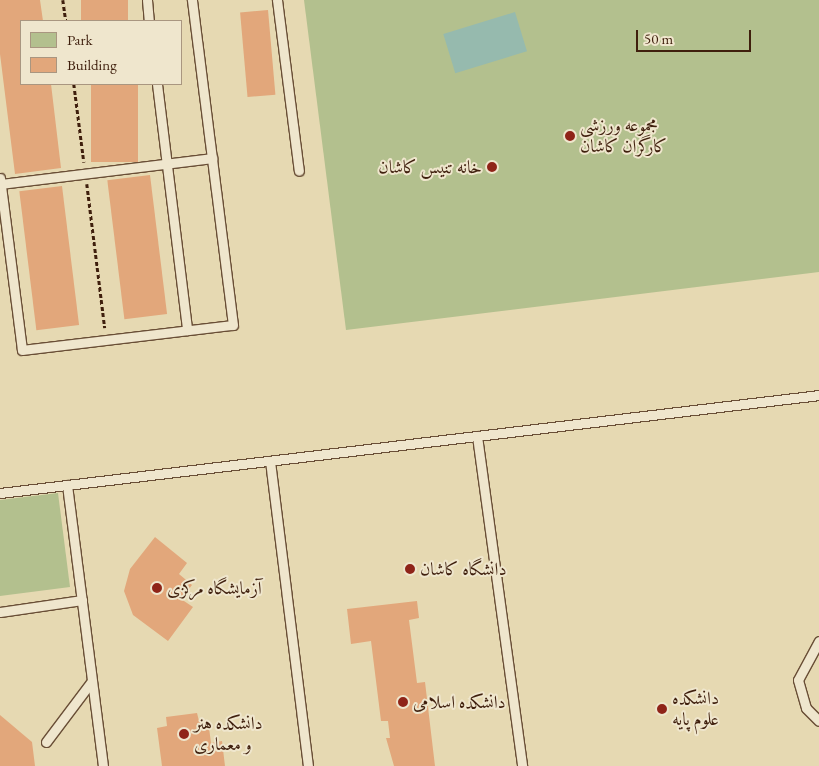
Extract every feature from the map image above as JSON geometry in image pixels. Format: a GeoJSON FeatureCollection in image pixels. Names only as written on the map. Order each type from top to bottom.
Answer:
{"type":"FeatureCollection","features":[{"type":"Feature","properties":{"kind":"lane"},"geometry":{"type":"LineString","coordinates":[[147,0],[149,20]]}},
{"type":"Feature","properties":{"kind":"lane"},"geometry":{"type":"LineString","coordinates":[[192,0],[212,158],[233,325],[22,350],[4,231],[0,181],[85,174],[212,158]]}},
{"type":"Feature","properties":{"kind":"lane"},"geometry":{"type":"LineString","coordinates":[[277,0],[299,172]]}},
{"type":"Feature","properties":{"kind":"lane"},"geometry":{"type":"LineString","coordinates":[[157,85],[187,330]]}},
{"type":"Feature","properties":{"kind":"lane"},"geometry":{"type":"LineString","coordinates":[[0,493],[819,395]]}},
{"type":"Feature","properties":{"kind":"lane"},"geometry":{"type":"LineString","coordinates":[[477,436],[522,766]]}},
{"type":"Feature","properties":{"kind":"lane"},"geometry":{"type":"LineString","coordinates":[[270,460],[308,766]]}},
{"type":"Feature","properties":{"kind":"lane"},"geometry":{"type":"LineString","coordinates":[[67,485],[103,766]]}},
{"type":"Feature","properties":{"kind":"lane"},"geometry":{"type":"LineString","coordinates":[[0,612],[82,600]]}},
{"type":"Feature","properties":{"kind":"lane"},"geometry":{"type":"LineString","coordinates":[[819,641],[798,680],[806,708],[819,721]]}},
{"type":"Feature","properties":{"kind":"lane"},"geometry":{"type":"LineString","coordinates":[[46,742],[92,681]]}},
{"type":"Feature","properties":{"kind":"path"},"geometry":{"type":"LineString","coordinates":[[63,0],[66,20]]}},
{"type":"Feature","properties":{"kind":"path"},"geometry":{"type":"LineString","coordinates":[[74,85],[106,340]]}},
{"type":"Feature","properties":{"kind":"green space","name":"مجموعه ورزشی کارگران کاشان"},"geometry":{"type":"Polygon","coordinates":[[[304,0],[819,0],[819,272],[346,330],[304,0]]]}},
{"type":"Feature","properties":{"kind":"green space"},"geometry":{"type":"Polygon","coordinates":[[[58,493],[70,587],[0,596],[0,500],[58,493]]]}},
{"type":"Feature","properties":{"kind":"water"},"geometry":{"type":"Polygon","coordinates":[[[515,12],[527,51],[455,73],[443,34],[515,12]]]}},
{"type":"Feature","properties":{"kind":"building"},"geometry":{"type":"Polygon","coordinates":[[[0,0],[40,0],[43,20],[20,20],[20,85],[51,85],[61,168],[15,174],[0,54],[0,0]]]}},
{"type":"Feature","properties":{"kind":"building"},"geometry":{"type":"Polygon","coordinates":[[[81,0],[128,0],[128,20],[81,20],[81,0]]]}},
{"type":"Feature","properties":{"kind":"building"},"geometry":{"type":"Polygon","coordinates":[[[268,10],[275,95],[248,97],[240,12],[268,10]]]}},
{"type":"Feature","properties":{"kind":"building"},"geometry":{"type":"Polygon","coordinates":[[[91,85],[138,85],[138,162],[91,162],[91,85]]]}},
{"type":"Feature","properties":{"kind":"building"},"geometry":{"type":"Polygon","coordinates":[[[150,175],[167,314],[124,319],[107,180],[150,175]]]}},
{"type":"Feature","properties":{"kind":"building"},"geometry":{"type":"Polygon","coordinates":[[[62,186],[79,325],[36,330],[19,191],[62,186]]]}},
{"type":"Feature","properties":{"kind":"building","name":"آزمایشگاه مرکزی"},"geometry":{"type":"Polygon","coordinates":[[[155,537],[187,563],[179,574],[192,585],[181,599],[193,607],[168,641],[133,615],[124,591],[130,569],[155,537]]]}},
{"type":"Feature","properties":{"kind":"building","name":"دانشکده اسلامی"},"geometry":{"type":"Polygon","coordinates":[[[417,601],[419,618],[409,620],[417,683],[425,682],[435,766],[394,766],[386,738],[390,738],[388,721],[381,721],[371,641],[351,644],[347,609],[417,601]]]}},
{"type":"Feature","properties":{"kind":"building","name":"دانشکده هنر و معماری"},"geometry":{"type":"Polygon","coordinates":[[[197,713],[199,721],[208,720],[211,743],[222,741],[225,766],[162,766],[157,728],[167,726],[166,717],[197,713]]]}},
{"type":"Feature","properties":{"kind":"building"},"geometry":{"type":"Polygon","coordinates":[[[0,715],[32,742],[35,766],[0,766],[0,715]]]}},
{"type":"Feature","properties":{"kind":"place","name":"مجموعه ورزشی کارگران کاشان"},"geometry":{"type":"Point","coordinates":[570,136]}},
{"type":"Feature","properties":{"kind":"place","name":"خانه تنیس کاشان"},"geometry":{"type":"Point","coordinates":[492,167]}},
{"type":"Feature","properties":{"kind":"place","name":"دانشگاه کاشان"},"geometry":{"type":"Point","coordinates":[410,569]}},
{"type":"Feature","properties":{"kind":"place","name":"آزمایشگاه مرکزی"},"geometry":{"type":"Point","coordinates":[157,588]}},
{"type":"Feature","properties":{"kind":"place","name":"دانشکده اسلامی"},"geometry":{"type":"Point","coordinates":[403,702]}},
{"type":"Feature","properties":{"kind":"place","name":"دانشکده علوم پایه"},"geometry":{"type":"Point","coordinates":[662,709]}},
{"type":"Feature","properties":{"kind":"place","name":"دانشکده هنر و معماری"},"geometry":{"type":"Point","coordinates":[184,734]}}]}
